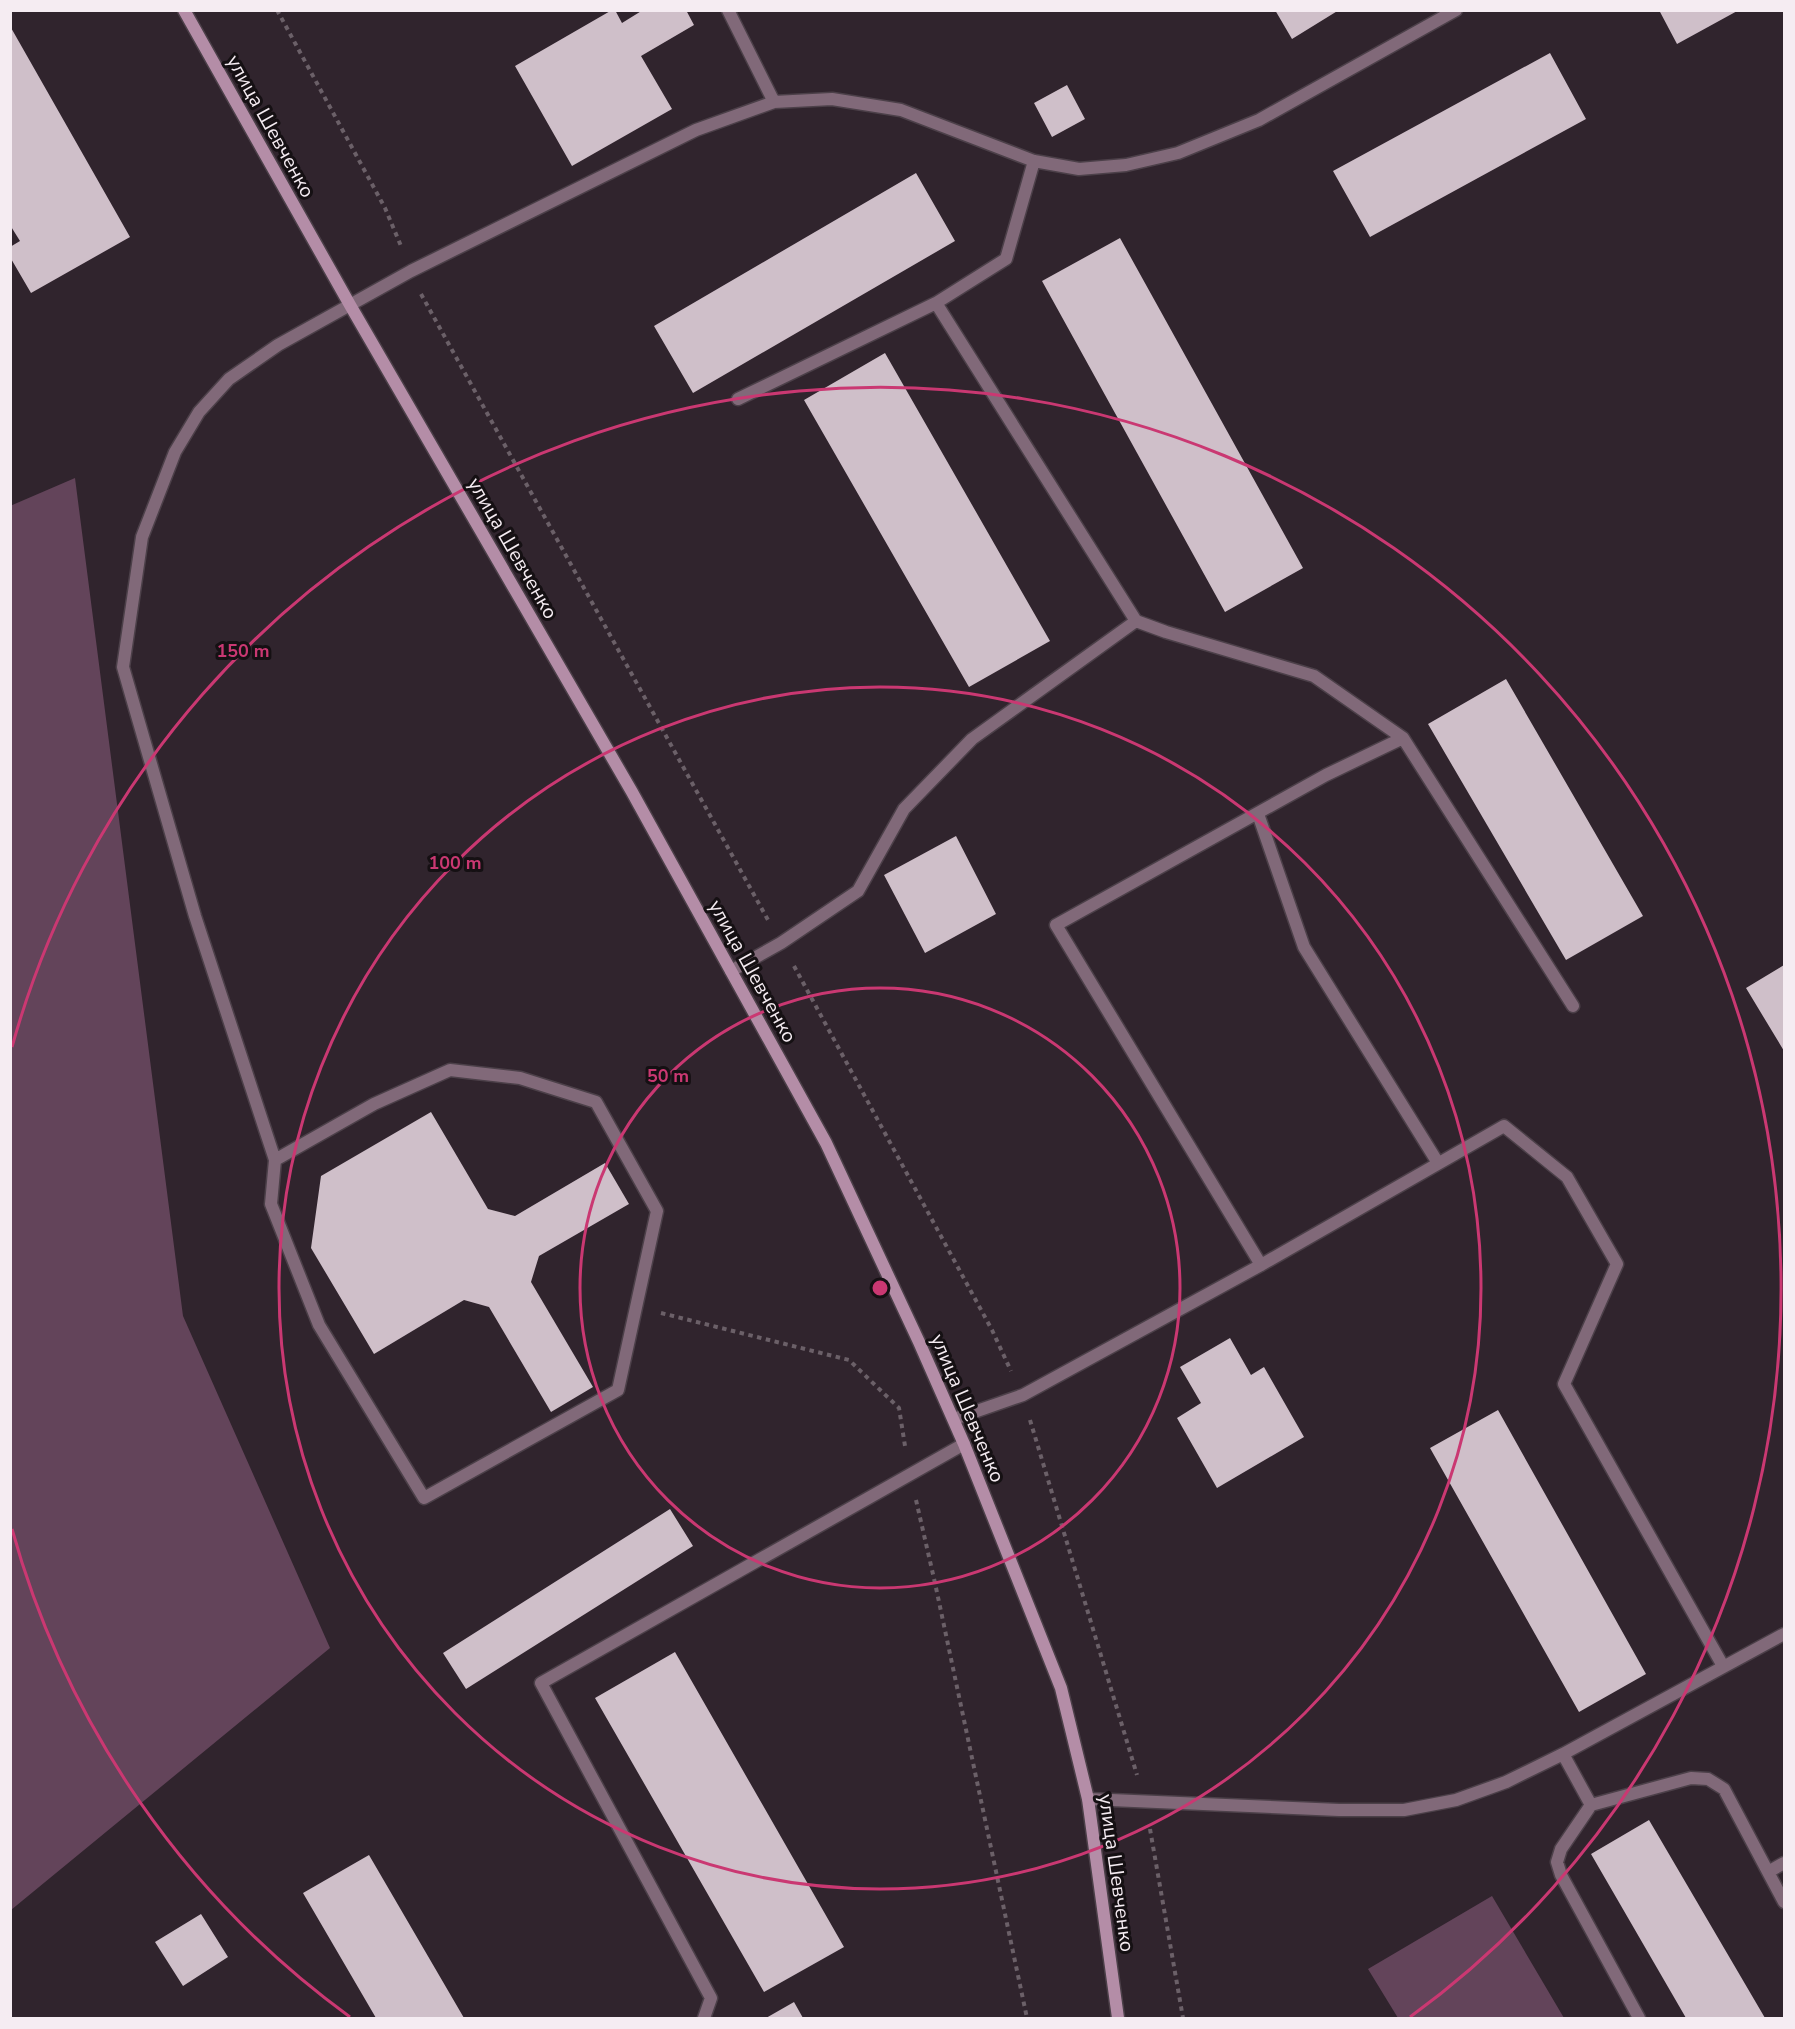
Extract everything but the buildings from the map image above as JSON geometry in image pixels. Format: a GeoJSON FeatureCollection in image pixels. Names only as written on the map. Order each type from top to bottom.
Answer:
{"type":"FeatureCollection","features":[{"type":"Feature","properties":{"kind":"street","name":"улица Шевченко"},"geometry":{"type":"LineString","coordinates":[[184,10],[350,305],[632,792],[826,1143],[954,1419],[1061,1688],[1088,1799],[1118,2019]]}},
{"type":"Feature","properties":{"kind":"lane"},"geometry":{"type":"LineString","coordinates":[[728,10],[774,102]]}},
{"type":"Feature","properties":{"kind":"lane"},"geometry":{"type":"LineString","coordinates":[[275,1160],[374,1104],[450,1071],[520,1078],[596,1102],[657,1211],[618,1390],[424,1498],[319,1325],[271,1204],[275,1160],[195,916],[123,667],[142,537],[175,452],[199,412],[229,379],[278,345],[411,271],[696,130],[774,102],[832,99],[901,110],[1035,161],[1079,169],[1126,165],[1178,153],[1259,120],[1456,10]]}},
{"type":"Feature","properties":{"kind":"lane"},"geometry":{"type":"LineString","coordinates":[[738,399],[936,303],[1006,259],[1035,161]]}},
{"type":"Feature","properties":{"kind":"lane"},"geometry":{"type":"LineString","coordinates":[[936,303],[1136,621],[1314,676],[1403,738],[1573,1006]]}},
{"type":"Feature","properties":{"kind":"lane"},"geometry":{"type":"LineString","coordinates":[[731,970],[781,942],[858,891],[904,809],[972,739],[1136,621]]}},
{"type":"Feature","properties":{"kind":"lane"},"geometry":{"type":"LineString","coordinates":[[1261,1265],[1056,925],[1326,775],[1403,738]]}},
{"type":"Feature","properties":{"kind":"lane"},"geometry":{"type":"LineString","coordinates":[[1258,814],[1304,947],[1438,1163]]}},
{"type":"Feature","properties":{"kind":"lane"},"geometry":{"type":"LineString","coordinates":[[954,1419],[1023,1395],[1261,1265],[1504,1126],[1568,1177],[1617,1264],[1564,1384],[1723,1666]]}},
{"type":"Feature","properties":{"kind":"lane"},"geometry":{"type":"LineString","coordinates":[[704,2019],[711,1998],[541,1683],[964,1444]]}},
{"type":"Feature","properties":{"kind":"lane"},"geometry":{"type":"LineString","coordinates":[[1088,1799],[1339,1810],[1404,1810],[1456,1800],[1506,1782],[1563,1754],[1785,1634]]}},
{"type":"Feature","properties":{"kind":"lane"},"geometry":{"type":"LineString","coordinates":[[1563,1754],[1591,1805]]}},
{"type":"Feature","properties":{"kind":"lane"},"geometry":{"type":"LineString","coordinates":[[1639,2019],[1561,1875],[1557,1862],[1560,1849],[1591,1805],[1691,1778],[1708,1779],[1724,1789],[1785,1902]]}},
{"type":"Feature","properties":{"kind":"lane"},"geometry":{"type":"LineString","coordinates":[[1768,1872],[1785,1863]]}},
{"type":"Feature","properties":{"kind":"path"},"geometry":{"type":"LineString","coordinates":[[277,10],[385,208],[424,304],[781,942],[992,1330],[1023,1395],[1145,1801],[1183,2019]]}},
{"type":"Feature","properties":{"kind":"path"},"geometry":{"type":"LineString","coordinates":[[636,1307],[849,1360],[899,1408],[910,1474],[1027,2019]]}},
{"type":"Feature","properties":{"kind":"shaded area"},"geometry":{"type":"Polygon","coordinates":[[[75,478],[183,1316],[330,1648],[11,1910],[10,506],[75,478]]]}},
{"type":"Feature","properties":{"kind":"shaded area"},"geometry":{"type":"Polygon","coordinates":[[[1492,1896],[1564,2018],[1398,2018],[1368,1969],[1492,1896]]]}}]}
